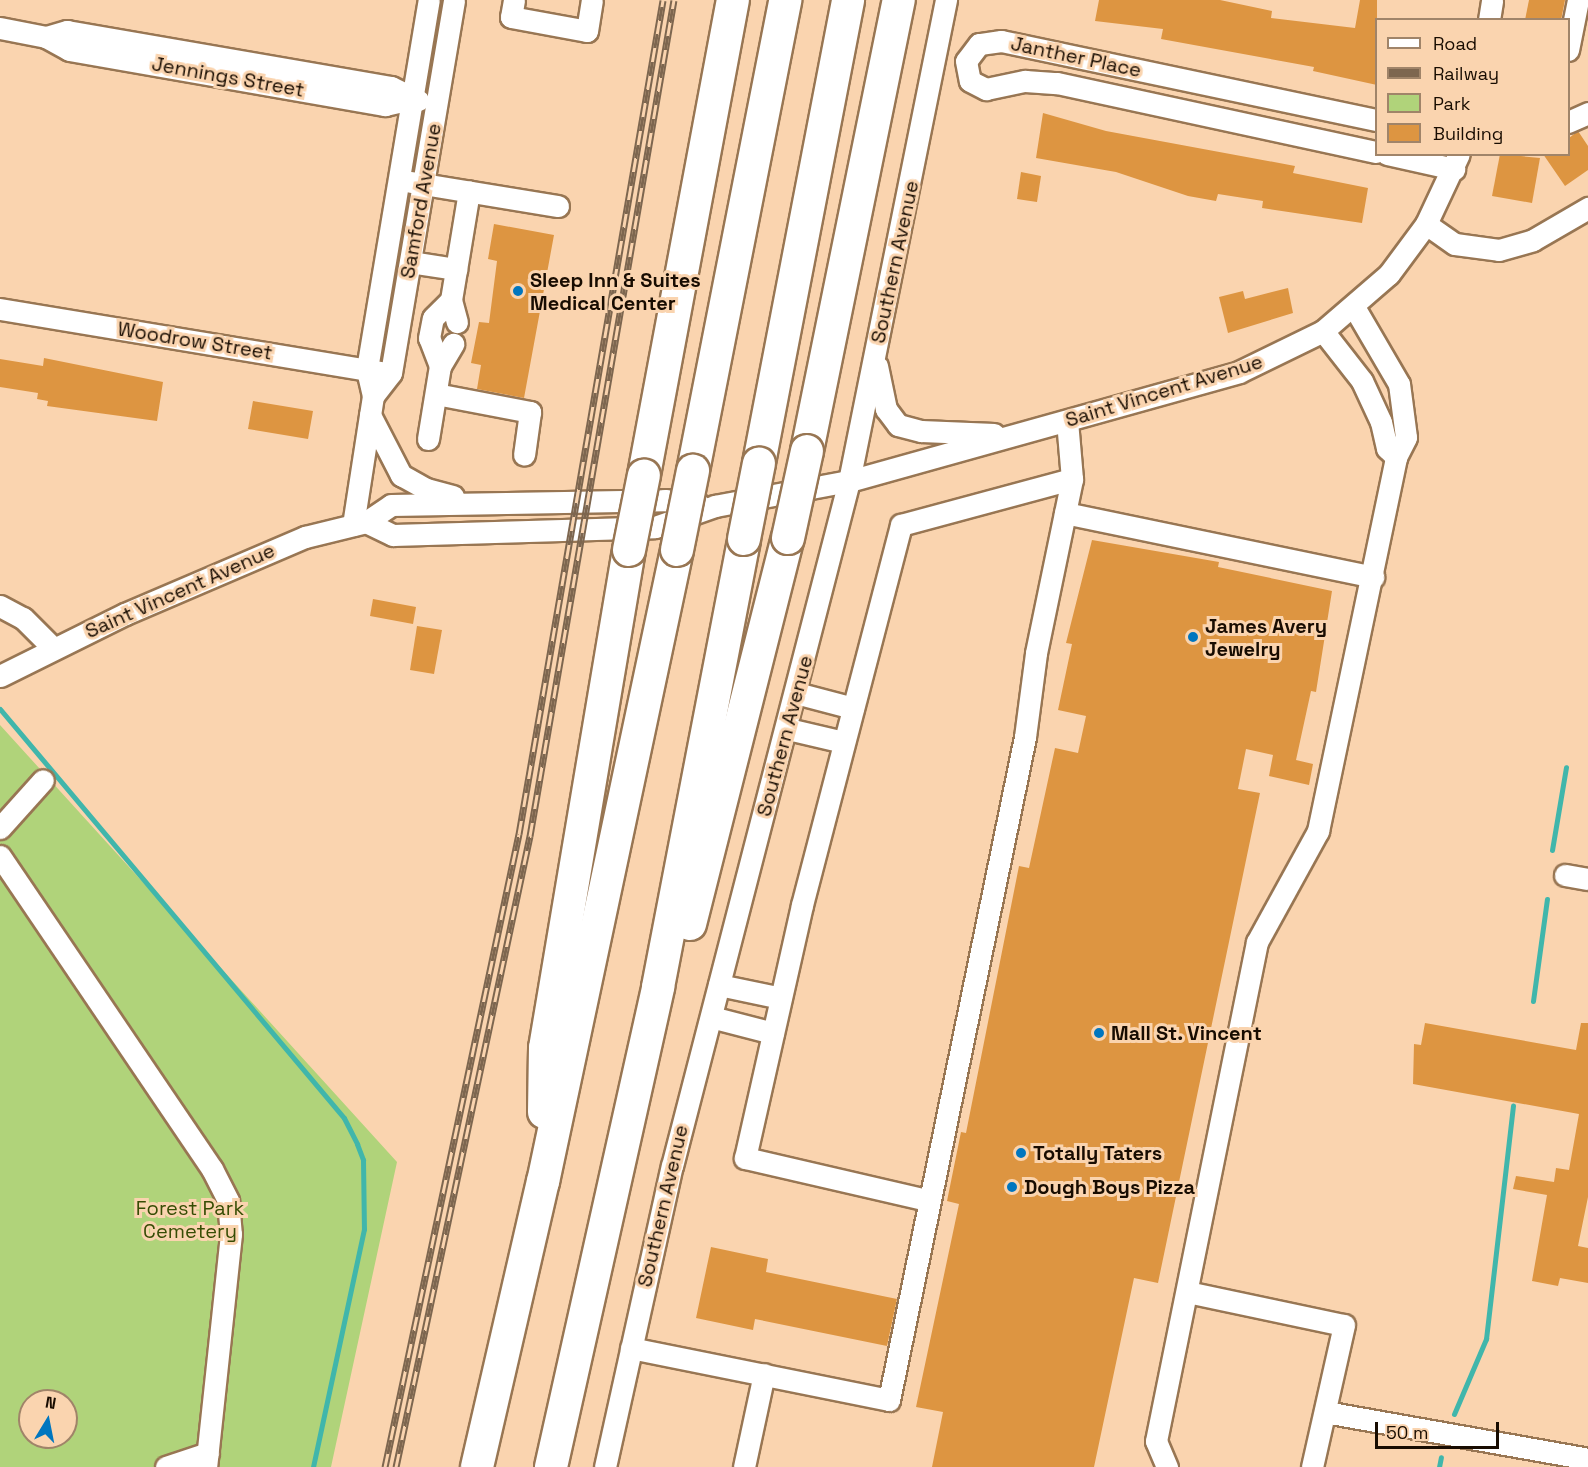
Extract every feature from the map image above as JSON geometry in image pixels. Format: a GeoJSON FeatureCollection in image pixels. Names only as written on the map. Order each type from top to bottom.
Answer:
{"type":"FeatureCollection","features":[{"type":"Feature","properties":{"kind":"highway"},"geometry":{"type":"LineString","coordinates":[[543,1182],[545,1048],[629,550],[733,0]]}},
{"type":"Feature","properties":{"kind":"highway"},"geometry":{"type":"LineString","coordinates":[[477,1467],[543,1182],[677,550],[785,0]]}},
{"type":"Feature","properties":{"kind":"highway"},"geometry":{"type":"LineString","coordinates":[[551,1467],[658,987],[849,0]]}},
{"type":"Feature","properties":{"kind":"highway"},"geometry":{"type":"LineString","coordinates":[[599,1245],[694,909],[788,538],[899,0]]}},
{"type":"Feature","properties":{"kind":"street","name":"Samford Avenue"},"geometry":{"type":"LineString","coordinates":[[359,524],[372,405],[367,369],[429,0]]}},
{"type":"Feature","properties":{"kind":"street","name":"Samford Avenue"},"geometry":{"type":"LineString","coordinates":[[372,405],[391,373],[454,0]]}},
{"type":"Feature","properties":{"kind":"street"},"geometry":{"type":"LineString","coordinates":[[514,0],[511,17],[586,31],[592,0]]}},
{"type":"Feature","properties":{"kind":"street","name":"Southern Avenue"},"geometry":{"type":"LineString","coordinates":[[605,1467],[631,1347],[711,1017],[788,729],[849,481],[946,0]]}},
{"type":"Feature","properties":{"kind":"street"},"geometry":{"type":"LineString","coordinates":[[1489,18],[1492,0]]}},
{"type":"Feature","properties":{"kind":"street"},"geometry":{"type":"LineString","coordinates":[[1570,44],[1578,0]]}},
{"type":"Feature","properties":{"kind":"street","name":"Jennings Street"},"geometry":{"type":"LineString","coordinates":[[0,28],[46,37],[67,31],[165,58],[391,87],[412,99],[438,103]]}},
{"type":"Feature","properties":{"kind":"street","name":"Janther Place"},"geometry":{"type":"LineString","coordinates":[[1375,120],[1010,42],[979,44],[966,61],[970,81],[986,89],[1025,81],[1057,83],[1375,152]]}},
{"type":"Feature","properties":{"kind":"street"},"geometry":{"type":"LineString","coordinates":[[1570,122],[1588,113]]}},
{"type":"Feature","properties":{"kind":"street"},"geometry":{"type":"LineString","coordinates":[[1404,156],[1457,162]]}},
{"type":"Feature","properties":{"kind":"street","name":"Saint Vincent Avenue"},"geometry":{"type":"LineString","coordinates":[[359,524],[393,534],[655,527],[715,506],[849,481],[1239,372],[1323,331],[1354,307],[1389,274],[1426,224],[1457,162]]}},
{"type":"Feature","properties":{"kind":"street"},"geometry":{"type":"LineString","coordinates":[[398,181],[424,183],[558,206]]}},
{"type":"Feature","properties":{"kind":"street"},"geometry":{"type":"LineString","coordinates":[[456,322],[451,300],[469,191]]}},
{"type":"Feature","properties":{"kind":"street"},"geometry":{"type":"LineString","coordinates":[[1426,224],[1455,244],[1499,250],[1533,240],[1588,208]]}},
{"type":"Feature","properties":{"kind":"street"},"geometry":{"type":"LineString","coordinates":[[410,262],[456,269]]}},
{"type":"Feature","properties":{"kind":"street"},"geometry":{"type":"LineString","coordinates":[[440,366],[429,338],[433,318],[451,300]]}},
{"type":"Feature","properties":{"kind":"street"},"geometry":{"type":"LineString","coordinates":[[1167,1467],[1156,1441],[1257,942],[1318,831],[1396,457],[1406,437],[1399,384],[1354,307]]}},
{"type":"Feature","properties":{"kind":"street","name":"Woodrow Street"},"geometry":{"type":"LineString","coordinates":[[0,309],[391,373]]}},
{"type":"Feature","properties":{"kind":"street"},"geometry":{"type":"LineString","coordinates":[[1323,331],[1362,381],[1381,422],[1387,448],[1396,457]]}},
{"type":"Feature","properties":{"kind":"street"},"geometry":{"type":"LineString","coordinates":[[428,438],[440,366],[453,344]]}},
{"type":"Feature","properties":{"kind":"street"},"geometry":{"type":"LineString","coordinates":[[875,356],[883,402],[898,425],[927,432],[1015,435]]}},
{"type":"Feature","properties":{"kind":"street"},"geometry":{"type":"LineString","coordinates":[[435,394],[531,412],[524,455]]}},
{"type":"Feature","properties":{"kind":"street"},"geometry":{"type":"LineString","coordinates":[[372,405],[406,480],[426,489],[486,503]]}},
{"type":"Feature","properties":{"kind":"street"},"geometry":{"type":"LineString","coordinates":[[631,1347],[889,1400],[926,1232],[927,1200],[1025,738],[1036,653],[1072,479],[1067,421]]}},
{"type":"Feature","properties":{"kind":"street"},"geometry":{"type":"LineString","coordinates":[[927,1200],[746,1158],[781,998],[844,742],[901,525],[1072,479]]}},
{"type":"Feature","properties":{"kind":"street","name":"Saint Vincent Avenue"},"geometry":{"type":"LineString","coordinates":[[0,676],[52,647],[286,544],[359,524],[391,505],[665,500],[715,506]]}},
{"type":"Feature","properties":{"kind":"street"},"geometry":{"type":"LineString","coordinates":[[1065,513],[1373,576]]}},
{"type":"Feature","properties":{"kind":"street"},"geometry":{"type":"LineString","coordinates":[[0,606],[23,618],[52,647]]}},
{"type":"Feature","properties":{"kind":"street"},"geometry":{"type":"LineString","coordinates":[[796,693],[853,708]]}},
{"type":"Feature","properties":{"kind":"street"},"geometry":{"type":"LineString","coordinates":[[788,729],[844,742]]}},
{"type":"Feature","properties":{"kind":"street"},"geometry":{"type":"LineString","coordinates":[[0,828],[43,780]]}},
{"type":"Feature","properties":{"kind":"street"},"geometry":{"type":"LineString","coordinates":[[0,856],[212,1169],[228,1201],[232,1221],[207,1460],[166,1467]]}},
{"type":"Feature","properties":{"kind":"street"},"geometry":{"type":"LineString","coordinates":[[1565,875],[1588,879]]}},
{"type":"Feature","properties":{"kind":"street"},"geometry":{"type":"LineString","coordinates":[[719,985],[781,998]]}},
{"type":"Feature","properties":{"kind":"street"},"geometry":{"type":"LineString","coordinates":[[711,1017],[774,1033]]}},
{"type":"Feature","properties":{"kind":"street"},"geometry":{"type":"LineString","coordinates":[[1187,1292],[1344,1325],[1312,1467]]}},
{"type":"Feature","properties":{"kind":"street"},"geometry":{"type":"LineString","coordinates":[[744,1467],[764,1374]]}},
{"type":"Feature","properties":{"kind":"street"},"geometry":{"type":"LineString","coordinates":[[1325,1412],[1588,1459]]}},
{"type":"Feature","properties":{"kind":"green space","name":"Forest Park Cemetery"},"geometry":{"type":"Polygon","coordinates":[[[0,725],[397,1162],[331,1467],[0,1467],[0,725]]]}},
{"type":"Feature","properties":{"kind":"building"},"geometry":{"type":"Polygon","coordinates":[[[1099,0],[1220,0],[1272,11],[1271,18],[1355,28],[1360,0],[1377,0],[1375,85],[1313,71],[1314,67],[1161,39],[1163,29],[1095,21],[1099,0]]]}},
{"type":"Feature","properties":{"kind":"building"},"geometry":{"type":"Polygon","coordinates":[[[1529,0],[1565,0],[1561,18],[1525,18],[1529,0]]]}},
{"type":"Feature","properties":{"kind":"building"},"geometry":{"type":"Polygon","coordinates":[[[1043,113],[1106,131],[1295,166],[1293,173],[1368,188],[1362,223],[1262,208],[1263,201],[1218,194],[1216,201],[1188,196],[1116,172],[1036,158],[1043,113]]]}},
{"type":"Feature","properties":{"kind":"building"},"geometry":{"type":"Polygon","coordinates":[[[1578,131],[1588,146],[1588,170],[1565,186],[1544,156],[1570,156],[1570,137],[1578,131]]]}},
{"type":"Feature","properties":{"kind":"building"},"geometry":{"type":"Polygon","coordinates":[[[1500,156],[1540,158],[1532,203],[1492,196],[1500,156]]]}},
{"type":"Feature","properties":{"kind":"building"},"geometry":{"type":"Polygon","coordinates":[[[1021,172],[1041,176],[1037,202],[1017,199],[1021,172]]]}},
{"type":"Feature","properties":{"kind":"building","name":"Sleep Inn & Suites Medical Center"},"geometry":{"type":"Polygon","coordinates":[[[494,224],[554,235],[524,398],[477,389],[481,365],[471,363],[479,322],[489,323],[497,261],[488,259],[494,224]]]}},
{"type":"Feature","properties":{"kind":"building"},"geometry":{"type":"Polygon","coordinates":[[[1288,288],[1293,313],[1228,333],[1219,297],[1243,291],[1245,299],[1288,288]]]}},
{"type":"Feature","properties":{"kind":"building"},"geometry":{"type":"Polygon","coordinates":[[[44,358],[163,382],[157,421],[47,406],[48,401],[37,399],[38,393],[0,387],[0,359],[43,366],[44,358]]]}},
{"type":"Feature","properties":{"kind":"building"},"geometry":{"type":"Polygon","coordinates":[[[253,401],[313,411],[308,439],[248,429],[253,401]]]}},
{"type":"Feature","properties":{"kind":"building","name":"Mall St. Vincent"},"geometry":{"type":"Polygon","coordinates":[[[1092,540],[1219,562],[1218,567],[1332,591],[1316,692],[1311,691],[1296,760],[1313,764],[1309,785],[1269,776],[1273,755],[1246,749],[1238,789],[1260,793],[1158,1283],[1134,1278],[1094,1467],[932,1467],[943,1412],[916,1407],[959,1204],[947,1201],[961,1132],[966,1133],[1019,866],[1029,868],[1055,748],[1078,753],[1086,716],[1058,710],[1072,644],[1066,643],[1092,540]]]}},
{"type":"Feature","properties":{"kind":"building"},"geometry":{"type":"Polygon","coordinates":[[[373,599],[416,607],[413,624],[370,616],[373,599]]]}},
{"type":"Feature","properties":{"kind":"building"},"geometry":{"type":"Polygon","coordinates":[[[417,626],[442,630],[434,674],[410,670],[417,626]]]}},
{"type":"Feature","properties":{"kind":"building"},"geometry":{"type":"Polygon","coordinates":[[[1425,1023],[1576,1050],[1581,1023],[1588,1023],[1588,1197],[1578,1246],[1588,1248],[1588,1283],[1560,1278],[1558,1286],[1532,1281],[1547,1195],[1513,1189],[1516,1176],[1554,1182],[1556,1168],[1569,1170],[1579,1114],[1413,1084],[1414,1044],[1421,1045],[1425,1023]]]}},
{"type":"Feature","properties":{"kind":"building"},"geometry":{"type":"Polygon","coordinates":[[[711,1247],[768,1259],[766,1272],[897,1299],[887,1346],[755,1319],[753,1330],[696,1318],[711,1247]]]}},
{"type":"Feature","properties":{"kind":"waterway"},"geometry":{"type":"LineString","coordinates":[[0,709],[344,1118],[357,1144],[363,1160],[364,1229],[313,1467]]}},
{"type":"Feature","properties":{"kind":"waterway"},"geometry":{"type":"LineString","coordinates":[[1552,850],[1566,767]]}},
{"type":"Feature","properties":{"kind":"waterway"},"geometry":{"type":"LineString","coordinates":[[1533,1001],[1547,899]]}},
{"type":"Feature","properties":{"kind":"waterway"},"geometry":{"type":"LineString","coordinates":[[1454,1414],[1486,1339],[1513,1106]]}},
{"type":"Feature","properties":{"kind":"waterway"},"geometry":{"type":"LineString","coordinates":[[1439,1467],[1441,1457]]}},
{"type":"Feature","properties":{"kind":"railway"},"geometry":{"type":"LineString","coordinates":[[385,1467],[519,834],[663,0]]}},
{"type":"Feature","properties":{"kind":"railway"},"geometry":{"type":"LineString","coordinates":[[396,1467],[530,836],[674,0]]}},
{"type":"Feature","properties":{"kind":"place","name":"Sleep Inn & Suites Medical Center"},"geometry":{"type":"Point","coordinates":[518,291]}},
{"type":"Feature","properties":{"kind":"place","name":"James Avery Jewelry"},"geometry":{"type":"Point","coordinates":[1193,637]}},
{"type":"Feature","properties":{"kind":"place","name":"Mall St. Vincent"},"geometry":{"type":"Point","coordinates":[1099,1033]}},
{"type":"Feature","properties":{"kind":"place","name":"Totally Taters"},"geometry":{"type":"Point","coordinates":[1021,1153]}},
{"type":"Feature","properties":{"kind":"place","name":"Dough Boys Pizza"},"geometry":{"type":"Point","coordinates":[1012,1187]}}]}
